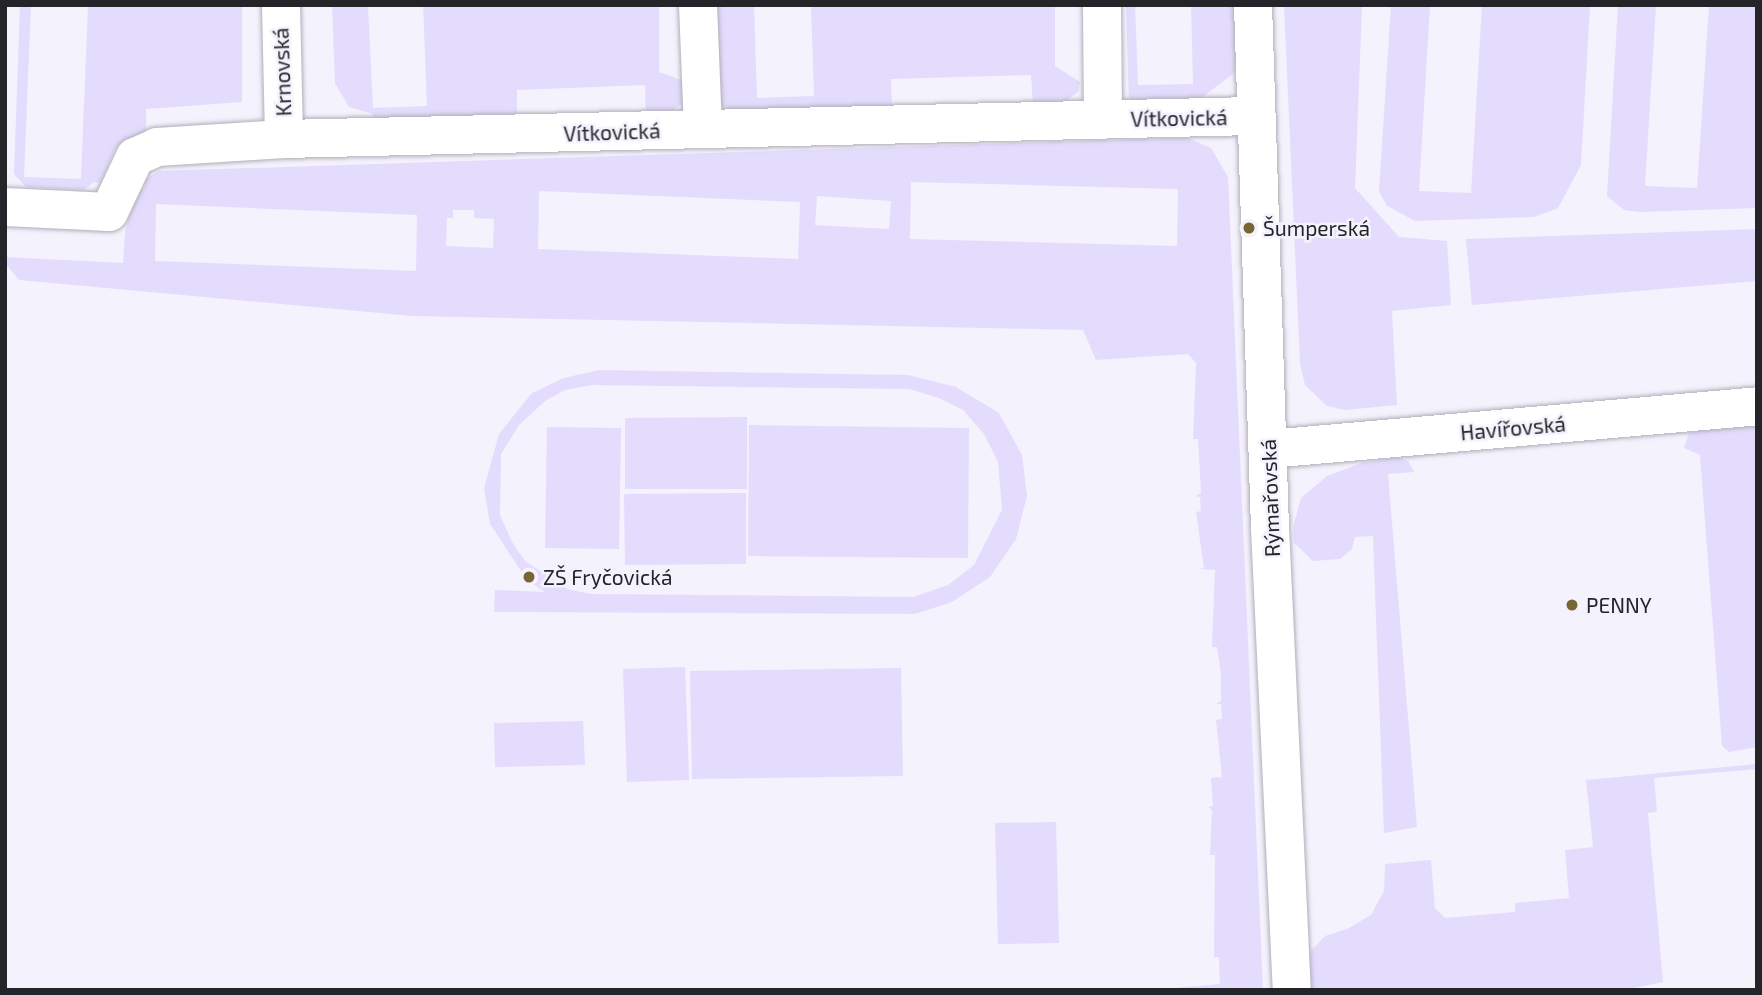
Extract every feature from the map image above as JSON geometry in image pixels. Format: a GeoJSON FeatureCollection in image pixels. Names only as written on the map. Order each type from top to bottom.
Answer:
{"type":"FeatureCollection","features":[{"type":"Feature","properties":{"kind":"street","name":"Krnovská"},"geometry":{"type":"LineString","coordinates":[[281,5],[284,139]]}},
{"type":"Feature","properties":{"kind":"street"},"geometry":{"type":"LineString","coordinates":[[698,5],[703,129]]}},
{"type":"Feature","properties":{"kind":"street"},"geometry":{"type":"LineString","coordinates":[[1101,5],[1103,120]]}},
{"type":"Feature","properties":{"kind":"street","name":"Rýmařovská"},"geometry":{"type":"LineString","coordinates":[[1253,5],[1292,990]]}},
{"type":"Feature","properties":{"kind":"street","name":"Vítkovická"},"geometry":{"type":"LineString","coordinates":[[5,207],[109,212],[135,157],[157,147],[284,139],[1256,116]]}},
{"type":"Feature","properties":{"kind":"street","name":"Havířovská"},"geometry":{"type":"LineString","coordinates":[[1269,449],[1757,406]]}},
{"type":"Feature","properties":{"kind":"shaded area"},"geometry":{"type":"Polygon","coordinates":[[[20,5],[31,5],[24,177],[81,179],[88,5],[242,5],[242,102],[146,109],[146,131],[115,149],[100,183],[94,182],[84,190],[26,187],[14,174],[20,5]]]}},
{"type":"Feature","properties":{"kind":"shaded area"},"geometry":{"type":"Polygon","coordinates":[[[332,5],[368,5],[373,108],[427,106],[423,5],[659,5],[659,72],[690,83],[683,103],[666,115],[646,116],[645,85],[517,90],[517,120],[372,123],[373,114],[349,107],[335,83],[332,5]]]}},
{"type":"Feature","properties":{"kind":"shaded area"},"geometry":{"type":"Polygon","coordinates":[[[715,5],[754,5],[757,98],[814,96],[811,5],[1055,5],[1055,66],[1080,82],[1078,92],[1061,104],[1033,105],[1031,75],[891,79],[892,109],[727,109],[718,102],[715,5]]]}},
{"type":"Feature","properties":{"kind":"shaded area"},"geometry":{"type":"Polygon","coordinates":[[[1126,5],[1135,5],[1138,85],[1193,84],[1191,5],[1241,5],[1240,59],[1234,73],[1200,99],[1129,102],[1126,5]]]}},
{"type":"Feature","properties":{"kind":"shaded area"},"geometry":{"type":"Polygon","coordinates":[[[1284,5],[1362,5],[1355,188],[1399,237],[1447,241],[1451,305],[1392,311],[1397,405],[1345,410],[1327,406],[1305,385],[1300,364],[1284,5]]]}},
{"type":"Feature","properties":{"kind":"shaded area"},"geometry":{"type":"Polygon","coordinates":[[[1391,5],[1430,5],[1419,191],[1471,193],[1482,5],[1590,5],[1581,165],[1558,208],[1534,217],[1415,221],[1387,206],[1379,191],[1391,5]]]}},
{"type":"Feature","properties":{"kind":"shaded area"},"geometry":{"type":"Polygon","coordinates":[[[1618,5],[1656,5],[1645,186],[1697,188],[1709,5],[1757,5],[1757,208],[1640,212],[1624,210],[1607,196],[1618,5]]]}},
{"type":"Feature","properties":{"kind":"shaded area"},"geometry":{"type":"Polygon","coordinates":[[[1171,138],[1188,138],[1211,148],[1228,177],[1263,990],[1152,990],[1220,984],[1219,957],[1214,957],[1215,855],[1210,855],[1212,810],[1208,807],[1213,806],[1211,778],[1222,777],[1216,720],[1222,719],[1221,704],[1216,704],[1221,701],[1221,674],[1217,647],[1212,647],[1215,570],[1199,569],[1204,568],[1196,512],[1201,511],[1200,497],[1196,496],[1201,493],[1198,439],[1193,439],[1196,363],[1188,354],[1096,360],[1083,330],[413,316],[19,280],[5,263],[5,257],[123,263],[125,232],[136,189],[144,189],[146,179],[159,171],[1171,138]],[[911,182],[910,239],[1177,246],[1178,189],[911,182]],[[539,191],[538,249],[798,259],[800,202],[539,191]],[[817,196],[815,225],[889,229],[891,201],[817,196]],[[156,204],[155,261],[416,271],[417,215],[156,204]],[[453,210],[453,218],[447,218],[446,246],[493,248],[494,219],[474,218],[474,210],[453,210]]]}},
{"type":"Feature","properties":{"kind":"shaded area"},"geometry":{"type":"Polygon","coordinates":[[[1757,229],[1757,281],[1472,305],[1466,239],[1757,229]]]}},
{"type":"Feature","properties":{"kind":"shaded area"},"geometry":{"type":"Polygon","coordinates":[[[599,370],[908,375],[956,387],[999,413],[1022,455],[1027,496],[1016,539],[990,577],[952,602],[915,614],[494,612],[495,590],[545,592],[527,580],[490,524],[484,488],[499,434],[532,393],[564,378],[599,370]],[[592,385],[565,390],[545,401],[519,425],[501,454],[500,515],[512,542],[525,561],[567,589],[591,594],[913,597],[948,585],[974,565],[1002,510],[998,462],[984,434],[963,410],[939,398],[909,389],[592,385]]]}},
{"type":"Feature","properties":{"kind":"shaded area"},"geometry":{"type":"Polygon","coordinates":[[[747,417],[747,489],[625,489],[625,418],[747,417]]]}},
{"type":"Feature","properties":{"kind":"shaded area"},"geometry":{"type":"Polygon","coordinates":[[[749,425],[969,428],[968,558],[748,556],[749,425]]]}},
{"type":"Feature","properties":{"kind":"shaded area"},"geometry":{"type":"Polygon","coordinates":[[[1757,426],[1757,747],[1729,752],[1722,746],[1700,455],[1684,448],[1689,433],[1697,430],[1757,426]]]}},
{"type":"Feature","properties":{"kind":"shaded area"},"geometry":{"type":"Polygon","coordinates":[[[547,427],[621,428],[619,549],[545,548],[547,427]]]}},
{"type":"Feature","properties":{"kind":"shaded area"},"geometry":{"type":"Polygon","coordinates":[[[1398,457],[1408,461],[1414,472],[1388,474],[1417,827],[1384,833],[1373,536],[1355,537],[1352,549],[1340,559],[1313,561],[1294,543],[1293,527],[1301,498],[1327,476],[1362,463],[1398,457]]]}},
{"type":"Feature","properties":{"kind":"shaded area"},"geometry":{"type":"Polygon","coordinates":[[[746,493],[746,564],[625,565],[624,494],[746,493]]]}},
{"type":"Feature","properties":{"kind":"shaded area"},"geometry":{"type":"Polygon","coordinates":[[[685,667],[689,780],[627,782],[623,669],[685,667]]]}},
{"type":"Feature","properties":{"kind":"shaded area"},"geometry":{"type":"Polygon","coordinates":[[[901,668],[903,776],[692,779],[690,671],[901,668]]]}},
{"type":"Feature","properties":{"kind":"shaded area"},"geometry":{"type":"Polygon","coordinates":[[[583,721],[585,765],[495,767],[494,723],[583,721]]]}},
{"type":"Feature","properties":{"kind":"shaded area"},"geometry":{"type":"Polygon","coordinates":[[[1757,764],[1757,769],[1654,778],[1657,812],[1648,813],[1663,982],[1624,990],[1309,990],[1308,954],[1325,936],[1347,929],[1371,915],[1384,891],[1385,864],[1431,860],[1435,908],[1445,918],[1515,912],[1515,903],[1569,898],[1565,850],[1593,847],[1586,780],[1757,764]]]}},
{"type":"Feature","properties":{"kind":"shaded area"},"geometry":{"type":"Polygon","coordinates":[[[1056,822],[1059,943],[998,944],[995,823],[1056,822]]]}},
{"type":"Feature","properties":{"kind":"place","name":"Šumperská"},"geometry":{"type":"Point","coordinates":[1249,228]}},
{"type":"Feature","properties":{"kind":"place","name":"ZŠ Fryčovická"},"geometry":{"type":"Point","coordinates":[529,577]}},
{"type":"Feature","properties":{"kind":"place","name":"PENNY"},"geometry":{"type":"Point","coordinates":[1572,605]}}]}
